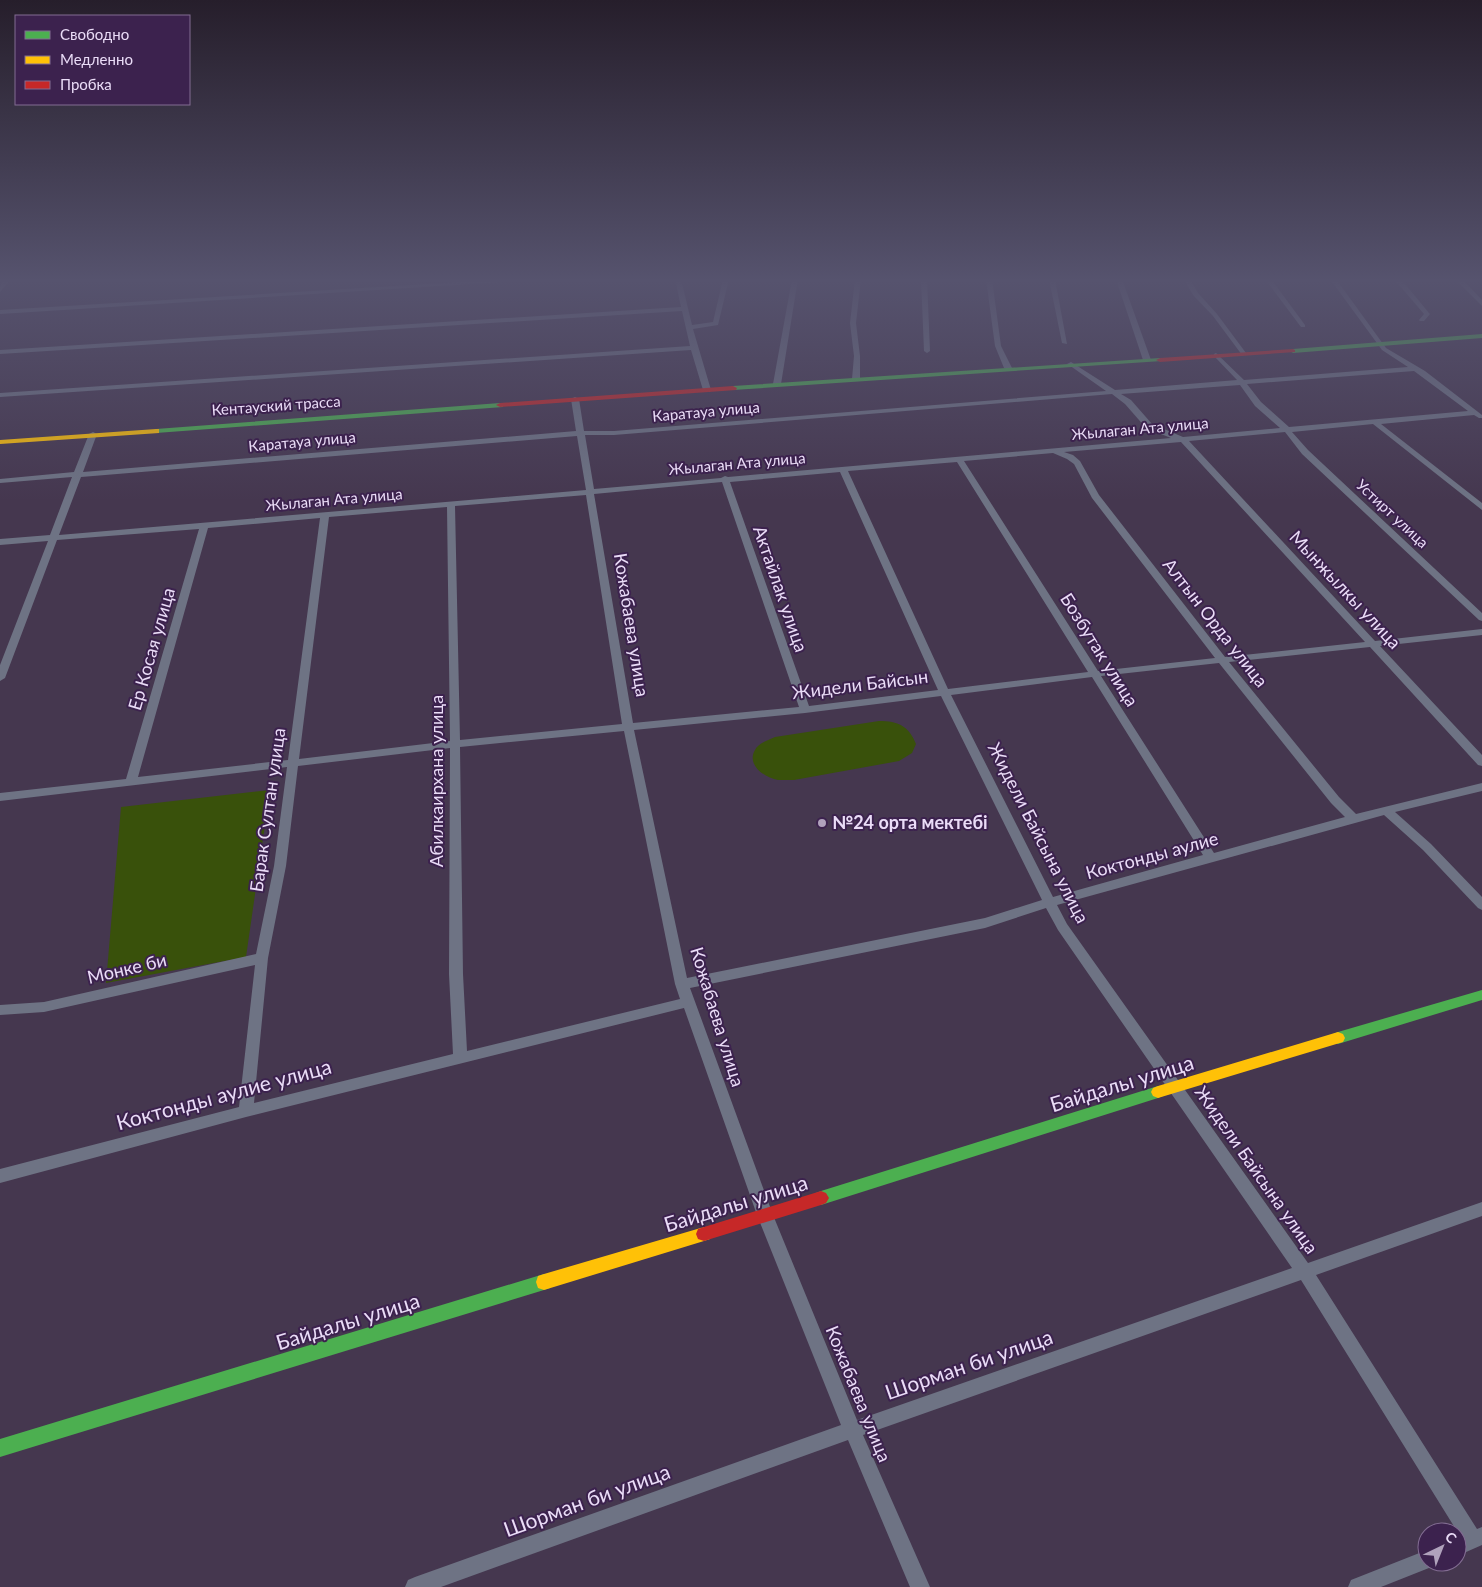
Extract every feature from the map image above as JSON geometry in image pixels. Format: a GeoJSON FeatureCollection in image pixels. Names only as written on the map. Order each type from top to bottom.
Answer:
{"type":"FeatureCollection","features":[{"type":"Feature","properties":{"kind":"main road","name":"Кентауский трасса"},"geometry":{"type":"LineString","coordinates":[[0,442],[778,384],[1256,353]]}},
{"type":"Feature","properties":{"kind":"main road","name":"Байдалы улица"},"geometry":{"type":"LineString","coordinates":[[0,1448],[765,1215],[1175,1087],[1482,995]]}},
{"type":"Feature","properties":{"kind":"street"},"geometry":{"type":"LineString","coordinates":[[0,395],[619,353]]}},
{"type":"Feature","properties":{"kind":"street"},"geometry":{"type":"LineString","coordinates":[[696,353],[707,390]]}},
{"type":"Feature","properties":{"kind":"street"},"geometry":{"type":"LineString","coordinates":[[778,384],[783,353]]}},
{"type":"Feature","properties":{"kind":"street"},"geometry":{"type":"LineString","coordinates":[[856,379],[857,353]]}},
{"type":"Feature","properties":{"kind":"street"},"geometry":{"type":"LineString","coordinates":[[1001,353],[1008,368]]}},
{"type":"Feature","properties":{"kind":"street"},"geometry":{"type":"LineString","coordinates":[[1145,353],[1147,360]]}},
{"type":"Feature","properties":{"kind":"street"},"geometry":{"type":"LineString","coordinates":[[1389,353],[1414,368],[1479,415]]}},
{"type":"Feature","properties":{"kind":"street","name":"Устирт улица"},"geometry":{"type":"LineString","coordinates":[[1216,355],[1242,382],[1258,404],[1286,429],[1305,452],[1482,618]]}},
{"type":"Feature","properties":{"kind":"street"},"geometry":{"type":"LineString","coordinates":[[1071,364],[1128,402],[1149,426],[1184,440]]}},
{"type":"Feature","properties":{"kind":"street","name":"Каратауа улица"},"geometry":{"type":"LineString","coordinates":[[0,481],[581,433],[614,433],[1414,368]]}},
{"type":"Feature","properties":{"kind":"street","name":"Кожабаева улица"},"geometry":{"type":"LineString","coordinates":[[575,399],[628,727],[682,984],[765,1215],[852,1430],[920,1587]]}},
{"type":"Feature","properties":{"kind":"street","name":"Жылаган Ата улица"},"geometry":{"type":"LineString","coordinates":[[0,542],[55,536],[204,526],[725,478],[843,470],[1184,440],[1286,429],[1377,424],[1479,415]]}},
{"type":"Feature","properties":{"kind":"street"},"geometry":{"type":"LineString","coordinates":[[1377,424],[1482,507]]}},
{"type":"Feature","properties":{"kind":"street"},"geometry":{"type":"LineString","coordinates":[[0,678],[93,434]]}},
{"type":"Feature","properties":{"kind":"street","name":"Мынжылкы улица"},"geometry":{"type":"LineString","coordinates":[[1184,440],[1482,762]]}},
{"type":"Feature","properties":{"kind":"street","name":"Алтын Орда улица"},"geometry":{"type":"LineString","coordinates":[[1052,451],[1070,457],[1077,462],[1095,496],[1222,660],[1335,800],[1354,819]]}},
{"type":"Feature","properties":{"kind":"street","name":"Бозбутак улица"},"geometry":{"type":"LineString","coordinates":[[959,459],[1211,858]]}},
{"type":"Feature","properties":{"kind":"street","name":"Жидели Байсына улица"},"geometry":{"type":"LineString","coordinates":[[843,470],[944,692],[1062,927],[1304,1271],[1432,1472],[1471,1541]]}},
{"type":"Feature","properties":{"kind":"street","name":"Актайлак улица"},"geometry":{"type":"LineString","coordinates":[[725,478],[805,710]]}},
{"type":"Feature","properties":{"kind":"street","name":"Абилкаирхана улица"},"geometry":{"type":"LineString","coordinates":[[451,504],[456,974],[460,1057]]}},
{"type":"Feature","properties":{"kind":"street","name":"Барак Султан улица"},"geometry":{"type":"LineString","coordinates":[[246,1111],[262,958],[280,866],[325,514]]}},
{"type":"Feature","properties":{"kind":"street","name":"Ер Косая улица"},"geometry":{"type":"LineString","coordinates":[[132,782],[204,526]]}},
{"type":"Feature","properties":{"kind":"street"},"geometry":{"type":"LineString","coordinates":[[1094,674],[1482,632]]}},
{"type":"Feature","properties":{"kind":"street","name":"Жидели Байсын"},"geometry":{"type":"LineString","coordinates":[[628,727],[805,710],[1094,674]]}},
{"type":"Feature","properties":{"kind":"street"},"geometry":{"type":"LineString","coordinates":[[0,797],[455,744],[628,727]]}},
{"type":"Feature","properties":{"kind":"street","name":"Коктонды аулие"},"geometry":{"type":"LineString","coordinates":[[682,984],[985,923],[1050,902],[1354,819],[1482,787]]}},
{"type":"Feature","properties":{"kind":"street"},"geometry":{"type":"LineString","coordinates":[[1387,811],[1427,847],[1482,906]]}},
{"type":"Feature","properties":{"kind":"street","name":"Монке би"},"geometry":{"type":"LineString","coordinates":[[0,1010],[44,1007],[262,958]]}},
{"type":"Feature","properties":{"kind":"street","name":"Коктонды аулие улица"},"geometry":{"type":"LineString","coordinates":[[0,1176],[246,1111],[688,1002]]}},
{"type":"Feature","properties":{"kind":"street","name":"Шорман би улица"},"geometry":{"type":"LineString","coordinates":[[415,1587],[852,1430],[1482,1209]]}},
{"type":"Feature","properties":{"kind":"street"},"geometry":{"type":"LineString","coordinates":[[1358,1587],[1417,1563]]}},
{"type":"Feature","properties":{"kind":"green space"},"geometry":{"type":"Polygon","coordinates":[[[879,721],[892,722],[906,729],[916,744],[912,753],[899,761],[794,780],[778,780],[768,777],[758,770],[753,761],[756,748],[775,737],[879,721]]]}},
{"type":"Feature","properties":{"kind":"green space"},"geometry":{"type":"Polygon","coordinates":[[[270,790],[246,957],[106,983],[121,807],[270,790]]]}},
{"type":"Feature","properties":{"kind":"traffic: fast"},"geometry":{"type":"LineString","coordinates":[[733,388],[1160,360]]}},
{"type":"Feature","properties":{"kind":"traffic: fast"},"geometry":{"type":"LineString","coordinates":[[156,431],[500,405]]}},
{"type":"Feature","properties":{"kind":"traffic: fast"},"geometry":{"type":"LineString","coordinates":[[1338,1038],[1482,995]]}},
{"type":"Feature","properties":{"kind":"traffic: fast"},"geometry":{"type":"LineString","coordinates":[[821,1198],[1158,1092]]}},
{"type":"Feature","properties":{"kind":"traffic: fast"},"geometry":{"type":"LineString","coordinates":[[0,1448],[544,1282]]}},
{"type":"Feature","properties":{"kind":"traffic: slow"},"geometry":{"type":"LineString","coordinates":[[0,442],[156,431]]}},
{"type":"Feature","properties":{"kind":"traffic: slow"},"geometry":{"type":"LineString","coordinates":[[1158,1092],[1338,1038]]}},
{"type":"Feature","properties":{"kind":"traffic: slow"},"geometry":{"type":"LineString","coordinates":[[544,1282],[704,1234]]}},
{"type":"Feature","properties":{"kind":"traffic: jam"},"geometry":{"type":"LineString","coordinates":[[1160,360],[1263,353]]}},
{"type":"Feature","properties":{"kind":"traffic: jam"},"geometry":{"type":"LineString","coordinates":[[500,405],[733,388]]}},
{"type":"Feature","properties":{"kind":"traffic: jam"},"geometry":{"type":"LineString","coordinates":[[704,1234],[821,1198]]}},
{"type":"Feature","properties":{"kind":"place","name":"№24 орта мектебі"},"geometry":{"type":"Point","coordinates":[822,823]}}]}
